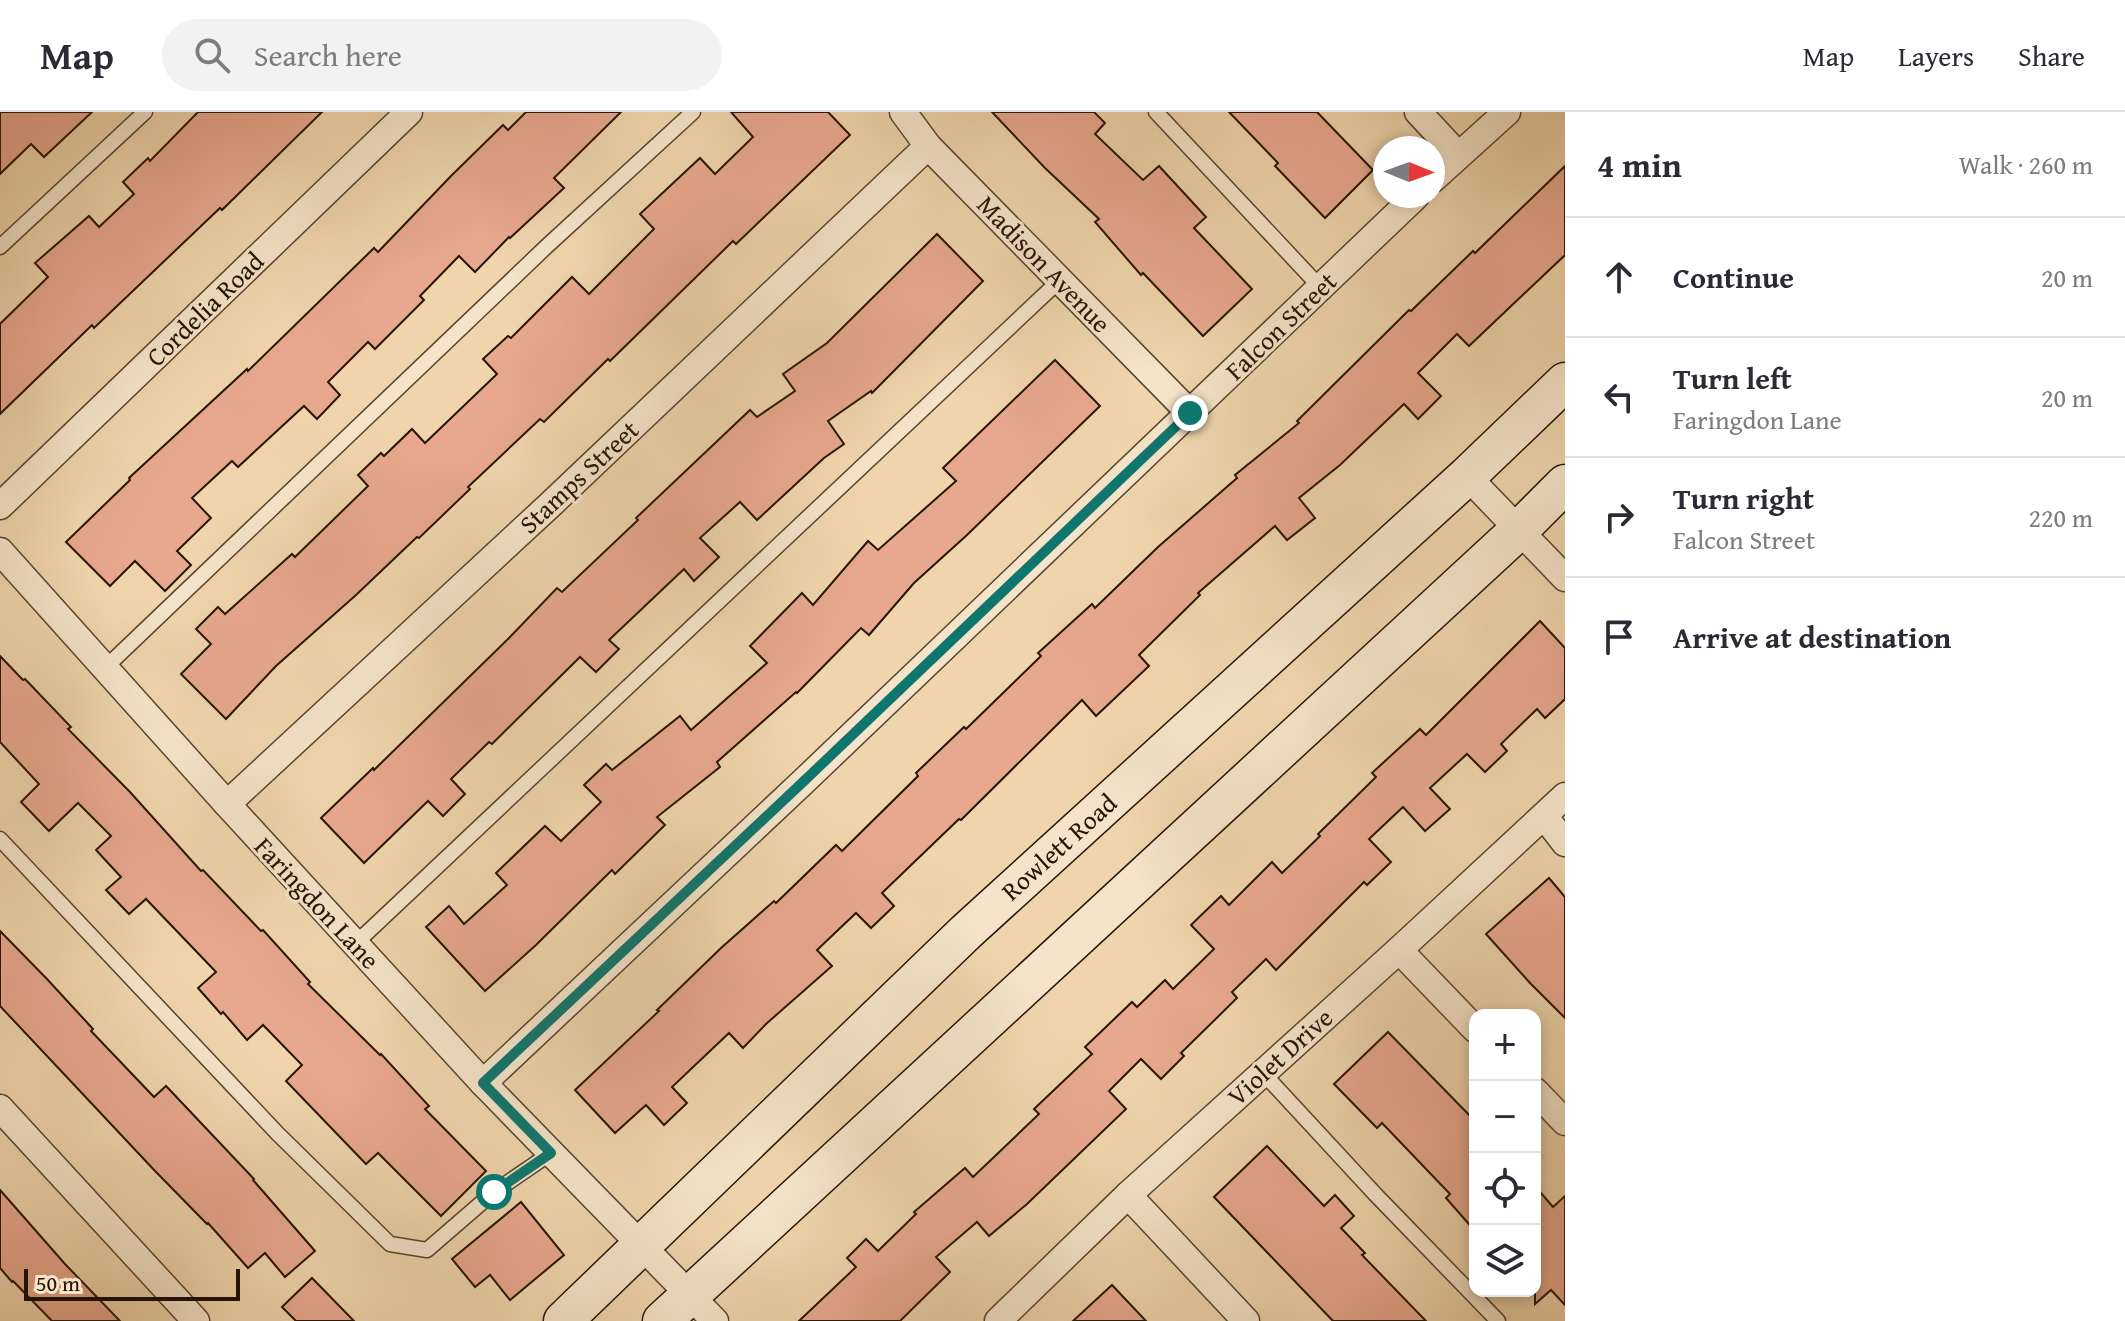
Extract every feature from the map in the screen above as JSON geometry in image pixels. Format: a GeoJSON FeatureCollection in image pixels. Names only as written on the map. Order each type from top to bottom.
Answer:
{"type":"FeatureCollection","features":[{"type":"Feature","properties":{"kind":"main road","name":"Rowlett Road"},"geometry":{"type":"LineString","coordinates":[[563,1321],[966,932],[1467,476],[1565,382]]}},
{"type":"Feature","properties":{"kind":"main road"},"geometry":{"type":"LineString","coordinates":[[662,1321],[703,1308],[1565,484]]}},
{"type":"Feature","properties":{"kind":"street","name":"Cordelia Road"},"geometry":{"type":"LineString","coordinates":[[0,506],[409,112]]}},
{"type":"Feature","properties":{"kind":"street","name":"Madison Avenue"},"geometry":{"type":"LineString","coordinates":[[903,112],[928,146],[1190,413]]}},
{"type":"Feature","properties":{"kind":"street"},"geometry":{"type":"LineString","coordinates":[[1418,112],[1458,155]]}},
{"type":"Feature","properties":{"kind":"street"},"geometry":{"type":"LineString","coordinates":[[1445,167],[1507,112]]}},
{"type":"Feature","properties":{"kind":"street","name":"Stamps Street"},"geometry":{"type":"LineString","coordinates":[[227,804],[551,504],[928,146]]}},
{"type":"Feature","properties":{"kind":"street","name":"Falcon Street"},"geometry":{"type":"LineString","coordinates":[[483,1083],[1404,208]]}},
{"type":"Feature","properties":{"kind":"street"},"geometry":{"type":"LineString","coordinates":[[1467,476],[1565,578]]}},
{"type":"Feature","properties":{"kind":"street","name":"Faringdon Lane"},"geometry":{"type":"LineString","coordinates":[[0,551],[483,1083],[703,1308]]}},
{"type":"Feature","properties":{"kind":"street","name":"Violet Drive"},"geometry":{"type":"LineString","coordinates":[[998,1321],[1128,1195],[1565,796]]}},
{"type":"Feature","properties":{"kind":"street"},"geometry":{"type":"LineString","coordinates":[[1544,816],[1565,843]]}},
{"type":"Feature","properties":{"kind":"street"},"geometry":{"type":"LineString","coordinates":[[1399,950],[1469,1023]]}},
{"type":"Feature","properties":{"kind":"street"},"geometry":{"type":"LineString","coordinates":[[1541,1097],[1565,1122]]}},
{"type":"Feature","properties":{"kind":"street"},"geometry":{"type":"LineString","coordinates":[[0,1108],[196,1321]]}},
{"type":"Feature","properties":{"kind":"street"},"geometry":{"type":"LineString","coordinates":[[1128,1195],[1246,1321]]}},
{"type":"Feature","properties":{"kind":"lane"},"geometry":{"type":"LineString","coordinates":[[0,247],[145,112]]}},
{"type":"Feature","properties":{"kind":"lane"},"geometry":{"type":"LineString","coordinates":[[105,668],[547,246],[693,112]]}},
{"type":"Feature","properties":{"kind":"lane"},"geometry":{"type":"LineString","coordinates":[[1156,112],[1321,288]]}},
{"type":"Feature","properties":{"kind":"lane"},"geometry":{"type":"LineString","coordinates":[[355,944],[1060,280]]}},
{"type":"Feature","properties":{"kind":"lane"},"geometry":{"type":"LineString","coordinates":[[0,839],[278,1134],[390,1244],[427,1250],[494,1192],[551,1153]]}},
{"type":"Feature","properties":{"kind":"lane"},"geometry":{"type":"LineString","coordinates":[[1263,1073],[1498,1321]]}},
{"type":"Feature","properties":{"kind":"building"},"geometry":{"type":"Polygon","coordinates":[[[0,112],[92,112],[44,157],[31,144],[0,174],[0,112]]]}},
{"type":"Feature","properties":{"kind":"building"},"geometry":{"type":"Polygon","coordinates":[[[198,112],[322,112],[222,210],[220,208],[94,328],[92,325],[0,414],[0,324],[48,277],[35,263],[89,216],[99,227],[134,194],[123,182],[148,158],[150,161],[198,112]]]}},
{"type":"Feature","properties":{"kind":"building"},"geometry":{"type":"Polygon","coordinates":[[[526,112],[621,112],[554,178],[564,188],[475,272],[459,256],[420,296],[424,300],[375,349],[368,342],[328,382],[340,395],[317,419],[304,406],[238,467],[232,461],[192,498],[211,518],[177,551],[191,565],[165,591],[135,561],[110,586],[66,542],[129,478],[248,371],[374,248],[378,252],[503,125],[508,130],[526,112]]]}},
{"type":"Feature","properties":{"kind":"building"},"geometry":{"type":"Polygon","coordinates":[[[731,112],[828,112],[850,135],[736,244],[733,241],[544,422],[540,419],[419,538],[276,666],[226,719],[181,674],[211,644],[196,629],[218,607],[225,614],[292,554],[295,557],[368,486],[358,475],[381,453],[384,456],[412,429],[425,443],[497,374],[483,359],[508,336],[511,338],[572,277],[589,294],[654,229],[640,214],[700,158],[715,174],[753,137],[731,112]]]}},
{"type":"Feature","properties":{"kind":"building"},"geometry":{"type":"Polygon","coordinates":[[[992,112],[1094,112],[1105,123],[1095,134],[1143,180],[1159,166],[1206,217],[1194,228],[1252,289],[1203,336],[1143,273],[1141,275],[1095,222],[1099,219],[992,112]]]}},
{"type":"Feature","properties":{"kind":"building"},"geometry":{"type":"Polygon","coordinates":[[[1229,112],[1317,112],[1373,170],[1325,218],[1275,166],[1278,163],[1229,112]]]}},
{"type":"Feature","properties":{"kind":"building"},"geometry":{"type":"Polygon","coordinates":[[[1565,166],[1565,255],[1469,346],[1457,334],[1418,373],[1441,396],[1418,419],[1404,404],[1340,465],[1299,498],[1315,518],[1287,540],[1275,526],[1198,593],[1200,595],[1139,655],[1149,666],[1096,716],[1082,700],[882,893],[894,906],[871,928],[856,913],[817,950],[832,966],[743,1048],[729,1033],[672,1087],[687,1103],[664,1125],[646,1105],[615,1133],[575,1090],[721,948],[774,901],[776,903],[836,845],[842,851],[918,776],[916,773],[1041,656],[1038,653],[1092,604],[1095,608],[1158,547],[1237,478],[1235,475],[1299,423],[1297,421],[1409,310],[1473,251],[1475,253],[1565,166]]]}},
{"type":"Feature","properties":{"kind":"building"},"geometry":{"type":"Polygon","coordinates":[[[937,234],[983,281],[872,393],[828,421],[844,444],[824,458],[757,520],[740,502],[700,538],[719,557],[694,581],[684,569],[609,640],[619,649],[596,672],[580,657],[492,744],[489,742],[451,779],[465,794],[443,816],[428,801],[364,863],[321,818],[374,770],[557,588],[562,592],[750,410],[757,417],[795,391],[783,374],[827,343],[937,234]]]}},
{"type":"Feature","properties":{"kind":"building"},"geometry":{"type":"Polygon","coordinates":[[[1055,360],[1100,406],[914,583],[869,635],[861,628],[797,693],[717,762],[720,767],[657,817],[665,825],[615,874],[612,870],[485,991],[426,927],[449,906],[464,924],[507,885],[496,873],[545,826],[561,841],[601,802],[584,785],[606,764],[612,770],[680,716],[691,730],[767,663],[750,646],[802,593],[813,605],[868,541],[878,550],[956,481],[943,468],[1055,360]]]}},
{"type":"Feature","properties":{"kind":"building"},"geometry":{"type":"Polygon","coordinates":[[[1540,621],[1565,648],[1565,699],[1545,718],[1537,709],[1501,744],[1507,751],[1485,772],[1467,754],[1430,788],[1450,809],[1425,831],[1403,807],[1369,839],[1391,862],[1367,885],[1364,882],[1276,970],[1266,959],[1232,992],[1237,998],[1181,1053],[1184,1056],[1161,1079],[1141,1059],[1109,1091],[1126,1109],[989,1236],[977,1222],[936,1257],[950,1272],[900,1321],[799,1321],[856,1267],[847,1258],[866,1239],[878,1251],[916,1214],[914,1212],[965,1168],[973,1177],[1039,1114],[1034,1109],[1092,1054],[1085,1047],[1132,1002],[1137,1007],[1165,980],[1173,989],[1214,949],[1191,925],[1221,896],[1229,905],[1272,862],[1282,873],[1376,777],[1372,773],[1420,729],[1426,735],[1540,621]]]}},
{"type":"Feature","properties":{"kind":"building"},"geometry":{"type":"Polygon","coordinates":[[[0,656],[71,727],[68,729],[201,871],[263,930],[310,982],[308,984],[381,1054],[429,1106],[425,1109],[486,1171],[441,1216],[378,1153],[366,1164],[286,1081],[302,1065],[263,1025],[247,1040],[223,1012],[221,1014],[198,988],[216,972],[146,899],[129,914],[106,890],[121,877],[96,850],[111,836],[78,803],[49,831],[21,802],[39,784],[0,742],[0,656]]]}},
{"type":"Feature","properties":{"kind":"building"},"geometry":{"type":"Polygon","coordinates":[[[1549,878],[1565,897],[1565,1018],[1486,934],[1549,878]]]}},
{"type":"Feature","properties":{"kind":"building"},"geometry":{"type":"Polygon","coordinates":[[[0,931],[154,1097],[166,1086],[254,1179],[315,1251],[285,1277],[265,1253],[248,1268],[0,1006],[0,931]]]}},
{"type":"Feature","properties":{"kind":"building"},"geometry":{"type":"Polygon","coordinates":[[[1388,1032],[1469,1115],[1469,1224],[1446,1198],[1450,1194],[1382,1123],[1377,1128],[1334,1084],[1388,1032]]]}},
{"type":"Feature","properties":{"kind":"building"},"geometry":{"type":"Polygon","coordinates":[[[1267,1146],[1324,1206],[1335,1195],[1354,1216],[1341,1228],[1365,1253],[1362,1255],[1426,1321],[1333,1321],[1214,1197],[1267,1146]]]}},
{"type":"Feature","properties":{"kind":"building"},"geometry":{"type":"Polygon","coordinates":[[[0,1190],[120,1321],[52,1321],[12,1282],[0,1268],[0,1190]]]}},
{"type":"Feature","properties":{"kind":"building"},"geometry":{"type":"Polygon","coordinates":[[[1541,1193],[1553,1207],[1565,1196],[1565,1305],[1551,1290],[1535,1304],[1535,1297],[1541,1297],[1541,1193]]]}},
{"type":"Feature","properties":{"kind":"building"},"geometry":{"type":"Polygon","coordinates":[[[521,1202],[564,1255],[510,1300],[490,1275],[475,1287],[452,1259],[521,1202]]]}},
{"type":"Feature","properties":{"kind":"building"},"geometry":{"type":"Polygon","coordinates":[[[312,1278],[354,1321],[296,1321],[282,1307],[312,1278]]]}},
{"type":"Feature","properties":{"kind":"building"},"geometry":{"type":"Polygon","coordinates":[[[1112,1285],[1146,1321],[1073,1321],[1112,1285]]]}},
{"type":"Feature","properties":{"kind":"route"},"geometry":{"type":"LineString","coordinates":[[494,1192],[551,1153],[483,1083],[1190,413]]}}]}
